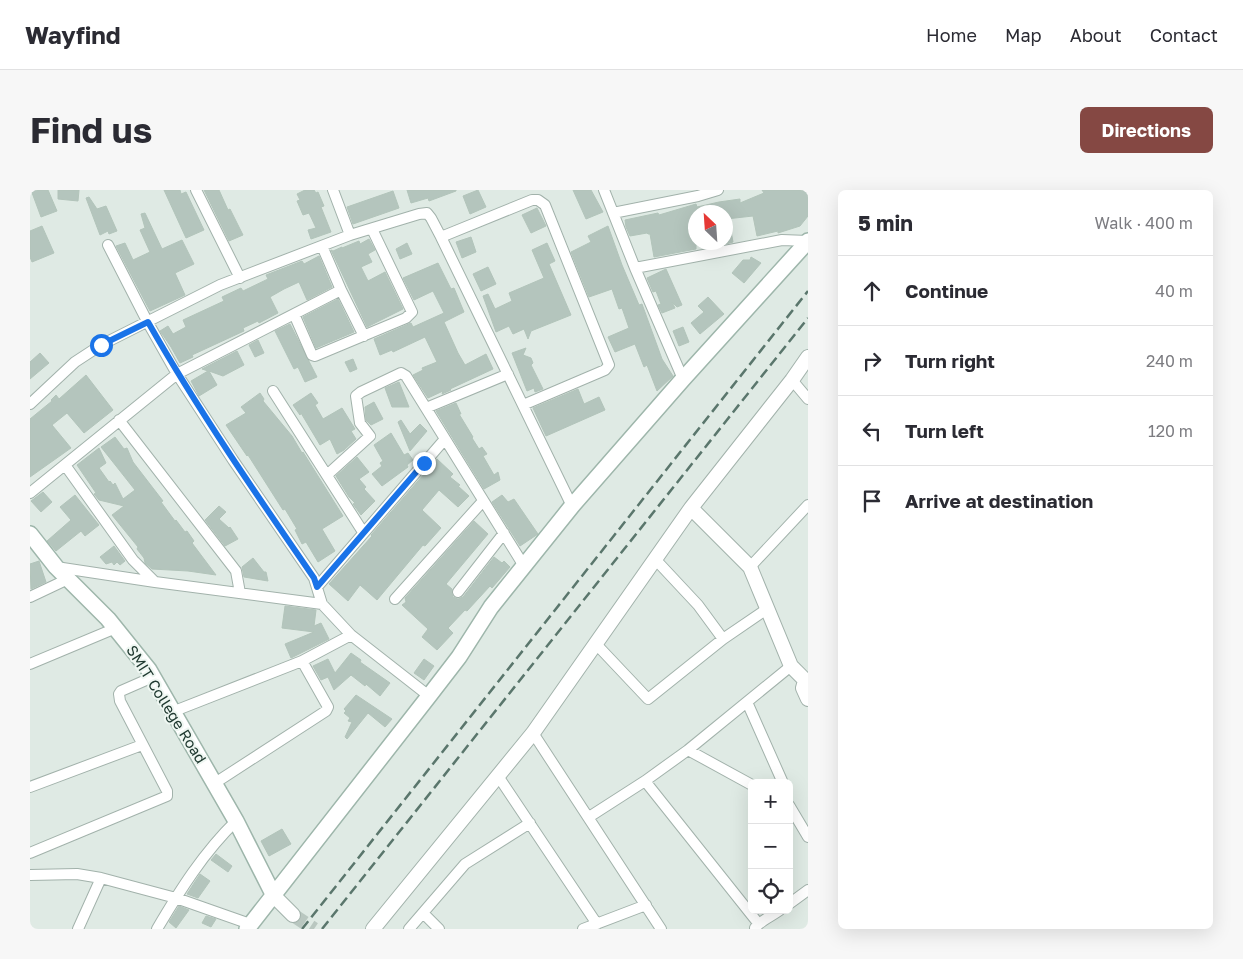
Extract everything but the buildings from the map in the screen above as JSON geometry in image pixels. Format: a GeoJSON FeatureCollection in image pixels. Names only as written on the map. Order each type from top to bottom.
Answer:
{"type":"FeatureCollection","features":[{"type":"Feature","properties":{"kind":"main road"},"geometry":{"type":"LineString","coordinates":[[252,927],[429,696],[458,657],[491,607],[572,506],[683,379],[808,241]]}},
{"type":"Feature","properties":{"kind":"main road","name":"SMIT College Road"},"geometry":{"type":"LineString","coordinates":[[30,534],[56,567],[129,643],[152,677],[215,783],[274,896]]}},
{"type":"Feature","properties":{"kind":"street"},"geometry":{"type":"LineString","coordinates":[[196,190],[240,278]]}},
{"type":"Feature","properties":{"kind":"street"},"geometry":{"type":"LineString","coordinates":[[604,190],[683,379]]}},
{"type":"Feature","properties":{"kind":"street"},"geometry":{"type":"LineString","coordinates":[[613,213],[698,196],[718,190]]}},
{"type":"Feature","properties":{"kind":"street"},"geometry":{"type":"LineString","coordinates":[[337,191],[350,235]]}},
{"type":"Feature","properties":{"kind":"street"},"geometry":{"type":"LineString","coordinates":[[441,237],[532,200],[538,200],[545,205],[609,365],[605,370],[523,405]]}},
{"type":"Feature","properties":{"kind":"street"},"geometry":{"type":"LineString","coordinates":[[30,404],[75,362],[101,345],[220,285],[350,235],[426,213],[431,218],[441,237],[572,506]]}},
{"type":"Feature","properties":{"kind":"street"},"geometry":{"type":"LineString","coordinates":[[294,314],[312,355],[315,356],[406,318],[412,312],[372,229]]}},
{"type":"Feature","properties":{"kind":"street"},"geometry":{"type":"LineString","coordinates":[[635,268],[782,240],[808,241]]}},
{"type":"Feature","properties":{"kind":"street"},"geometry":{"type":"LineString","coordinates":[[108,245],[177,374],[314,578],[322,604],[350,635],[429,696]]}},
{"type":"Feature","properties":{"kind":"street"},"geometry":{"type":"LineString","coordinates":[[322,246],[364,336]]}},
{"type":"Feature","properties":{"kind":"street"},"geometry":{"type":"LineString","coordinates":[[30,493],[177,374],[341,290]]}},
{"type":"Feature","properties":{"kind":"street"},"geometry":{"type":"LineString","coordinates":[[373,929],[533,733],[691,508],[808,357]]}},
{"type":"Feature","properties":{"kind":"street"},"geometry":{"type":"LineString","coordinates":[[327,475],[370,436],[360,423],[356,396],[401,373],[406,376],[524,566]]}},
{"type":"Feature","properties":{"kind":"street"},"geometry":{"type":"LineString","coordinates":[[426,408],[508,374]]}},
{"type":"Feature","properties":{"kind":"street"},"geometry":{"type":"LineString","coordinates":[[792,380],[808,399]]}},
{"type":"Feature","properties":{"kind":"street"},"geometry":{"type":"LineString","coordinates":[[273,391],[363,532]]}},
{"type":"Feature","properties":{"kind":"street"},"geometry":{"type":"LineString","coordinates":[[119,420],[236,571],[240,593]]}},
{"type":"Feature","properties":{"kind":"street"},"geometry":{"type":"LineString","coordinates":[[317,587],[445,439]]}},
{"type":"Feature","properties":{"kind":"street"},"geometry":{"type":"LineString","coordinates":[[65,465],[133,560],[155,582]]}},
{"type":"Feature","properties":{"kind":"street"},"geometry":{"type":"LineString","coordinates":[[395,599],[483,500]]}},
{"type":"Feature","properties":{"kind":"street"},"geometry":{"type":"LineString","coordinates":[[750,567],[808,505]]}},
{"type":"Feature","properties":{"kind":"street"},"geometry":{"type":"LineString","coordinates":[[691,508],[750,567],[791,666],[807,681],[803,688],[808,699]]}},
{"type":"Feature","properties":{"kind":"street"},"geometry":{"type":"LineString","coordinates":[[458,592],[504,533]]}},
{"type":"Feature","properties":{"kind":"street"},"geometry":{"type":"LineString","coordinates":[[655,559],[698,605],[723,640]]}},
{"type":"Feature","properties":{"kind":"street"},"geometry":{"type":"LineString","coordinates":[[56,567],[322,604]]}},
{"type":"Feature","properties":{"kind":"street"},"geometry":{"type":"LineString","coordinates":[[30,597],[68,579]]}},
{"type":"Feature","properties":{"kind":"street"},"geometry":{"type":"LineString","coordinates":[[596,644],[648,699],[723,640],[767,609]]}},
{"type":"Feature","properties":{"kind":"street"},"geometry":{"type":"LineString","coordinates":[[30,664],[116,628]]}},
{"type":"Feature","properties":{"kind":"street"},"geometry":{"type":"LineString","coordinates":[[172,712],[302,661],[350,635]]}},
{"type":"Feature","properties":{"kind":"street"},"geometry":{"type":"LineString","coordinates":[[215,783],[326,711],[328,707],[302,661]]}},
{"type":"Feature","properties":{"kind":"street"},"geometry":{"type":"LineString","coordinates":[[589,817],[646,781],[688,750],[791,666]]}},
{"type":"Feature","properties":{"kind":"street"},"geometry":{"type":"LineString","coordinates":[[30,852],[167,796],[167,791],[122,708],[119,694],[129,687],[152,677]]}},
{"type":"Feature","properties":{"kind":"street"},"geometry":{"type":"LineString","coordinates":[[747,702],[781,779]]}},
{"type":"Feature","properties":{"kind":"street"},"geometry":{"type":"LineString","coordinates":[[533,733],[661,929]]}},
{"type":"Feature","properties":{"kind":"street"},"geometry":{"type":"LineString","coordinates":[[30,787],[142,745]]}},
{"type":"Feature","properties":{"kind":"street"},"geometry":{"type":"LineString","coordinates":[[688,750],[748,783]]}},
{"type":"Feature","properties":{"kind":"street"},"geometry":{"type":"LineString","coordinates":[[498,776],[597,924]]}},
{"type":"Feature","properties":{"kind":"street"},"geometry":{"type":"LineString","coordinates":[[646,781],[757,926],[775,914]]}},
{"type":"Feature","properties":{"kind":"street"},"geometry":{"type":"LineString","coordinates":[[793,811],[808,837]]}},
{"type":"Feature","properties":{"kind":"street"},"geometry":{"type":"LineString","coordinates":[[157,929],[205,855],[236,821]]}},
{"type":"Feature","properties":{"kind":"street"},"geometry":{"type":"LineString","coordinates":[[409,929],[465,864],[530,823]]}},
{"type":"Feature","properties":{"kind":"street"},"geometry":{"type":"LineString","coordinates":[[30,875],[77,874],[101,878],[176,898],[252,927]]}},
{"type":"Feature","properties":{"kind":"street"},"geometry":{"type":"LineString","coordinates":[[78,929],[101,878]]}},
{"type":"Feature","properties":{"kind":"street"},"geometry":{"type":"LineString","coordinates":[[793,901],[808,890]]}},
{"type":"Feature","properties":{"kind":"street"},"geometry":{"type":"LineString","coordinates":[[274,896],[293,915]]}},
{"type":"Feature","properties":{"kind":"street"},"geometry":{"type":"LineString","coordinates":[[583,929],[646,905]]}},
{"type":"Feature","properties":{"kind":"street"},"geometry":{"type":"LineString","coordinates":[[423,913],[439,929]]}},
{"type":"Feature","properties":{"kind":"tunnel"},"geometry":{"type":"LineString","coordinates":[[293,915],[314,929]]}},
{"type":"Feature","properties":{"kind":"railway"},"geometry":{"type":"LineString","coordinates":[[302,929],[808,291]]}},
{"type":"Feature","properties":{"kind":"railway"},"geometry":{"type":"LineString","coordinates":[[322,929],[808,318]]}},
{"type":"Feature","properties":{"kind":"route"},"geometry":{"type":"LineString","coordinates":[[101,345],[148,322],[177,374],[314,578],[317,587],[424,463]]}}]}
